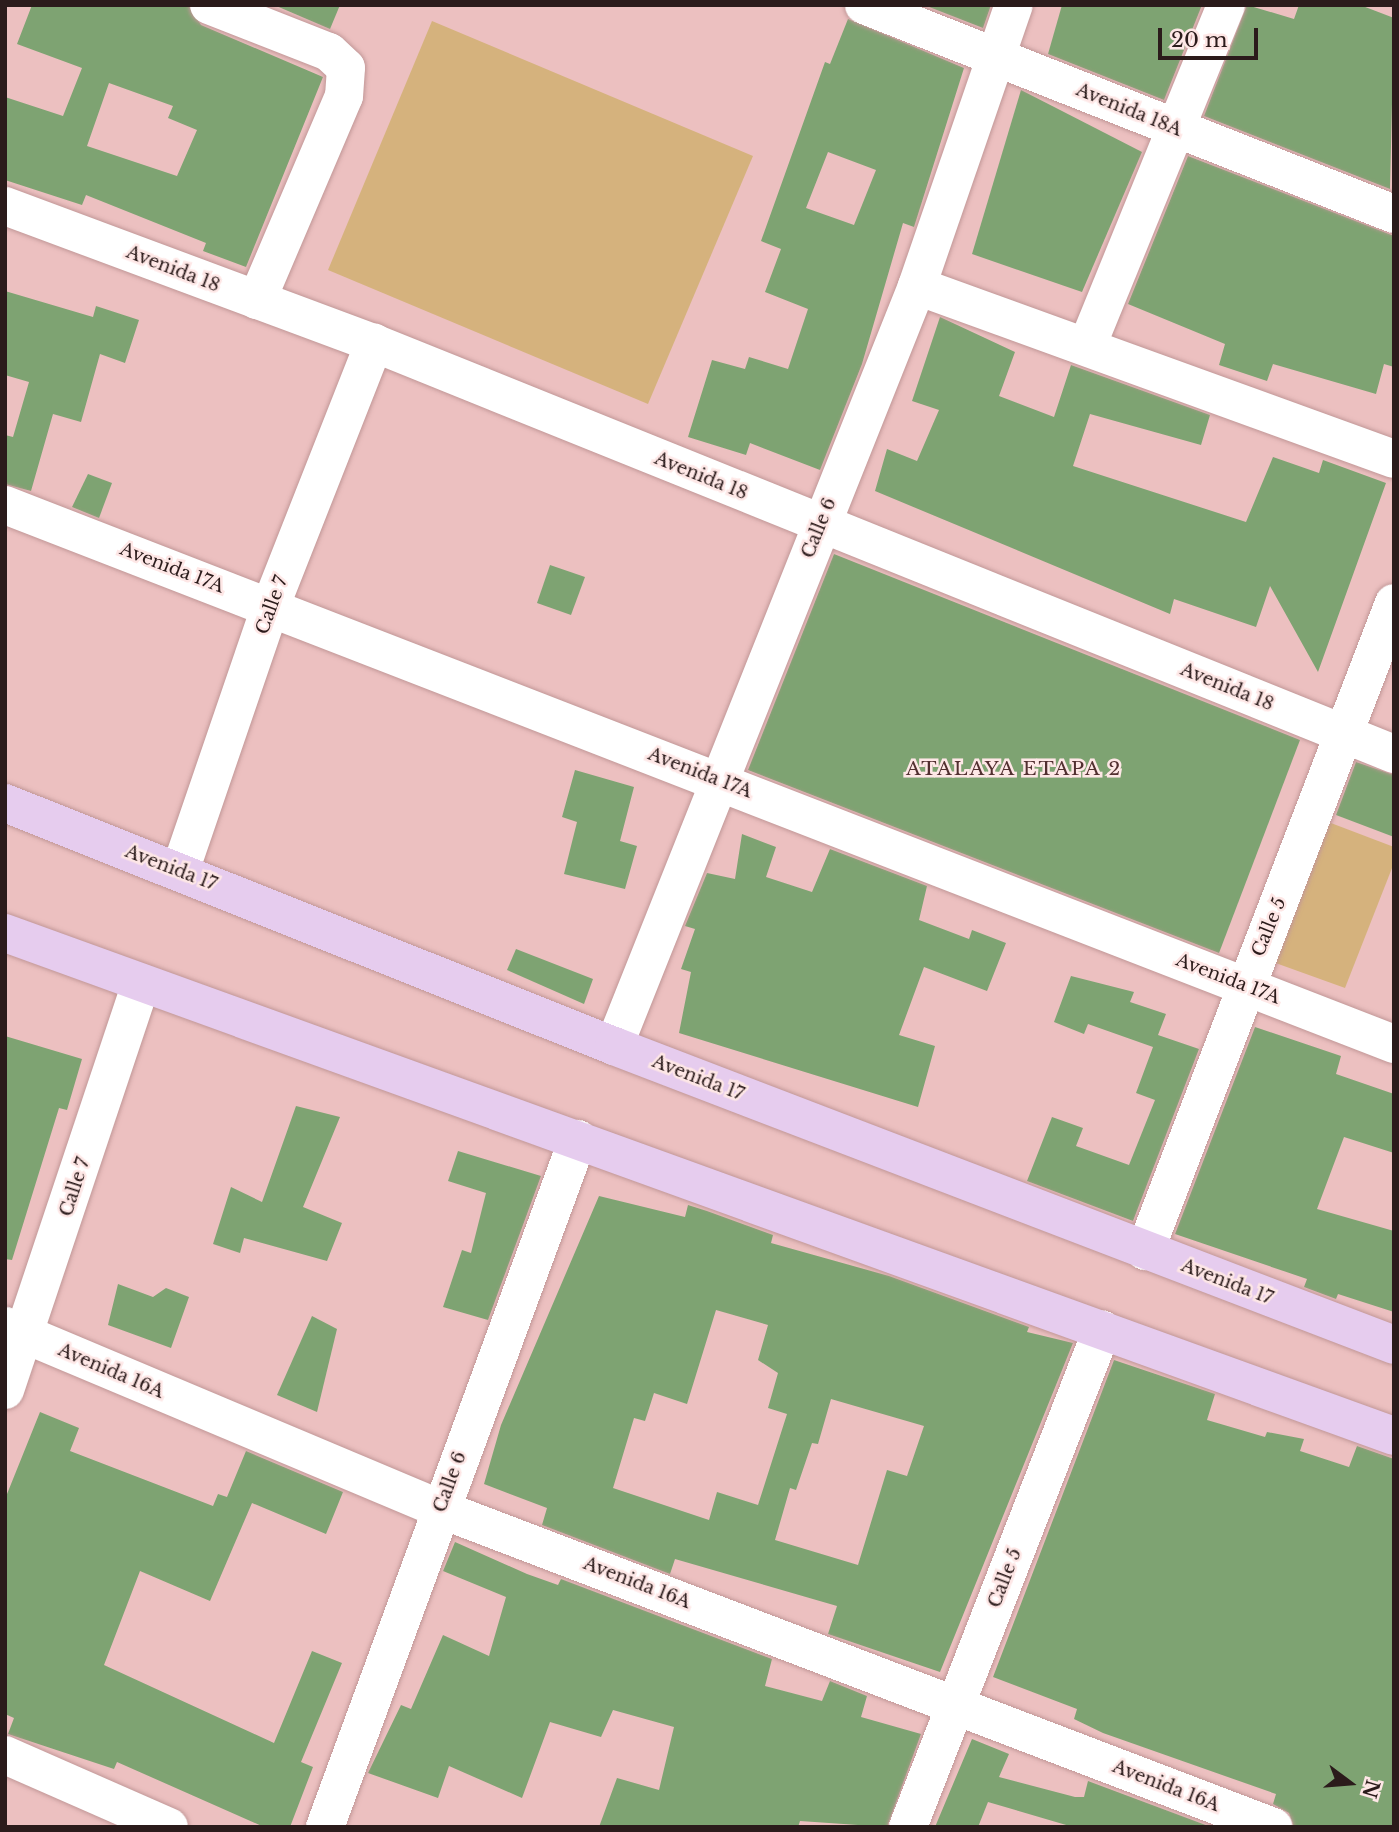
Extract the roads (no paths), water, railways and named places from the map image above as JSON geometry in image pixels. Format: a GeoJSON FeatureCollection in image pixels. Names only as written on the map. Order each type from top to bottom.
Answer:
{"type":"FeatureCollection","features":[{"type":"Feature","properties":{"kind":"main road","name":"Avenida 17"},"geometry":{"type":"LineString","coordinates":[[5,803],[180,870],[614,1046],[1394,1345]]}},
{"type":"Feature","properties":{"kind":"main road"},"geometry":{"type":"LineString","coordinates":[[5,933],[1394,1436]]}},
{"type":"Feature","properties":{"kind":"street"},"geometry":{"type":"LineString","coordinates":[[209,5],[329,52],[345,68],[344,96],[257,300]]}},
{"type":"Feature","properties":{"kind":"street","name":"Avenida 18A"},"geometry":{"type":"LineString","coordinates":[[864,5],[1394,214]]}},
{"type":"Feature","properties":{"kind":"street","name":"Calle 6"},"geometry":{"type":"LineString","coordinates":[[614,1046],[717,779],[917,286],[1014,5]]}},
{"type":"Feature","properties":{"kind":"street"},"geometry":{"type":"LineString","coordinates":[[1087,346],[1226,5]]}},
{"type":"Feature","properties":{"kind":"street","name":"Avenida 18"},"geometry":{"type":"LineString","coordinates":[[5,206],[374,343],[820,525],[1394,754]]}},
{"type":"Feature","properties":{"kind":"street"},"geometry":{"type":"LineString","coordinates":[[917,286],[1390,447]]}},
{"type":"Feature","properties":{"kind":"street","name":"Calle 7"},"geometry":{"type":"LineString","coordinates":[[180,870],[271,605],[374,343]]}},
{"type":"Feature","properties":{"kind":"street","name":"Avenida 17A"},"geometry":{"type":"LineString","coordinates":[[5,505],[271,605],[1394,1044]]}},
{"type":"Feature","properties":{"kind":"street","name":"Calle 5"},"geometry":{"type":"LineString","coordinates":[[1145,1251],[1346,734],[1394,603]]}},
{"type":"Feature","properties":{"kind":"street","name":"Calle 7"},"geometry":{"type":"LineString","coordinates":[[5,1390],[16,1331],[142,983]]}},
{"type":"Feature","properties":{"kind":"street","name":"Calle 6"},"geometry":{"type":"LineString","coordinates":[[325,1827],[578,1139]]}},
{"type":"Feature","properties":{"kind":"street","name":"Calle 5"},"geometry":{"type":"LineString","coordinates":[[908,1827],[1102,1330]]}},
{"type":"Feature","properties":{"kind":"street","name":"Avenida 16A"},"geometry":{"type":"LineString","coordinates":[[16,1331],[440,1509],[1273,1827]]}},
{"type":"Feature","properties":{"kind":"street"},"geometry":{"type":"LineString","coordinates":[[5,1755],[169,1827]]}},
{"type":"Feature","properties":{"kind":"district","name":"ATALAYA ETAPA 2"},"geometry":{"type":"Point","coordinates":[1014,769]}}]}
